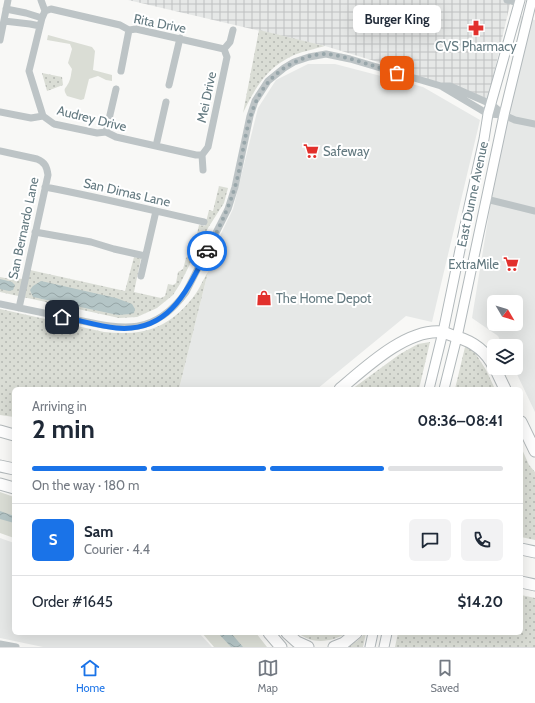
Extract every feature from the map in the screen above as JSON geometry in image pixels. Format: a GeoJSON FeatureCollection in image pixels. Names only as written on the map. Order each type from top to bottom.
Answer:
{"type":"FeatureCollection","features":[{"type":"Feature","properties":{"kind":"highway"},"geometry":{"type":"LineString","coordinates":[[343,387],[393,348],[403,342],[424,334],[443,332],[464,338],[480,348],[487,355]]}},
{"type":"Feature","properties":{"kind":"highway"},"geometry":{"type":"LineString","coordinates":[[498,375],[504,387]]}},
{"type":"Feature","properties":{"kind":"highway"},"geometry":{"type":"LineString","coordinates":[[523,426],[535,451]]}},
{"type":"Feature","properties":{"kind":"highway"},"geometry":{"type":"LineString","coordinates":[[0,431],[12,434]]}},
{"type":"Feature","properties":{"kind":"highway"},"geometry":{"type":"LineString","coordinates":[[0,466],[12,469]]}},
{"type":"Feature","properties":{"kind":"highway"},"geometry":{"type":"LineString","coordinates":[[0,484],[12,487]]}},
{"type":"Feature","properties":{"kind":"highway"},"geometry":{"type":"LineString","coordinates":[[523,549],[535,552]]}},
{"type":"Feature","properties":{"kind":"highway"},"geometry":{"type":"LineString","coordinates":[[523,582],[535,585]]}},
{"type":"Feature","properties":{"kind":"highway"},"geometry":{"type":"LineString","coordinates":[[271,635],[281,647]]}},
{"type":"Feature","properties":{"kind":"highway"},"geometry":{"type":"LineString","coordinates":[[289,635],[297,642],[308,647]]}},
{"type":"Feature","properties":{"kind":"highway"},"geometry":{"type":"LineString","coordinates":[[334,647],[344,643],[354,635]]}},
{"type":"Feature","properties":{"kind":"main road","name":"East Dunne Avenue"},"geometry":{"type":"LineString","coordinates":[[444,387],[457,337],[504,115],[532,0]]}},
{"type":"Feature","properties":{"kind":"main road"},"geometry":{"type":"LineString","coordinates":[[521,1],[523,12],[517,39],[521,48]]}},
{"type":"Feature","properties":{"kind":"main road","name":"East Dunne Avenue"},"geometry":{"type":"LineString","coordinates":[[429,387],[443,332],[488,114],[521,1]]}},
{"type":"Feature","properties":{"kind":"main road"},"geometry":{"type":"LineString","coordinates":[[370,647],[373,635]]}},
{"type":"Feature","properties":{"kind":"main road"},"geometry":{"type":"LineString","coordinates":[[384,647],[387,635]]}},
{"type":"Feature","properties":{"kind":"street"},"geometry":{"type":"LineString","coordinates":[[0,40],[8,0]]}},
{"type":"Feature","properties":{"kind":"street"},"geometry":{"type":"LineString","coordinates":[[41,0],[44,14],[29,71],[43,116]]}},
{"type":"Feature","properties":{"kind":"street"},"geometry":{"type":"LineString","coordinates":[[507,0],[521,1]]}},
{"type":"Feature","properties":{"kind":"street","name":"Rita Drive"},"geometry":{"type":"LineString","coordinates":[[4,14],[44,14],[51,9],[120,25],[129,30],[136,29],[224,49]]}},
{"type":"Feature","properties":{"kind":"street"},"geometry":{"type":"LineString","coordinates":[[23,24],[28,19],[26,13]]}},
{"type":"Feature","properties":{"kind":"street"},"geometry":{"type":"LineString","coordinates":[[4,14],[23,24],[40,26]]}},
{"type":"Feature","properties":{"kind":"street"},"geometry":{"type":"LineString","coordinates":[[121,71],[129,30]]}},
{"type":"Feature","properties":{"kind":"street","name":"Mei Drive"},"geometry":{"type":"LineString","coordinates":[[203,170],[202,155],[208,147],[227,57],[224,49],[230,42],[233,30]]}},
{"type":"Feature","properties":{"kind":"street"},"geometry":{"type":"LineString","coordinates":[[169,85],[180,38]]}},
{"type":"Feature","properties":{"kind":"street"},"geometry":{"type":"LineString","coordinates":[[0,304],[115,328],[125,328],[148,324],[169,311],[186,292],[228,209],[235,187],[250,116],[255,101],[268,81],[294,62],[309,57],[326,54],[350,59],[441,86],[488,114],[504,115]]}},
{"type":"Feature","properties":{"kind":"street"},"geometry":{"type":"LineString","coordinates":[[441,86],[450,86],[491,104],[504,115],[515,120],[535,124]]}},
{"type":"Feature","properties":{"kind":"street"},"geometry":{"type":"LineString","coordinates":[[106,132],[116,90]]}},
{"type":"Feature","properties":{"kind":"street"},"geometry":{"type":"LineString","coordinates":[[156,146],[166,102]]}},
{"type":"Feature","properties":{"kind":"street","name":"Audrey Drive"},"geometry":{"type":"LineString","coordinates":[[0,112],[31,118],[43,116],[54,124],[97,133],[106,132],[116,137],[196,155],[202,155]]}},
{"type":"Feature","properties":{"kind":"street","name":"San Bernardo Lane"},"geometry":{"type":"LineString","coordinates":[[0,151],[42,161],[47,168],[48,175],[19,308]]}},
{"type":"Feature","properties":{"kind":"street","name":"San Dimas Lane"},"geometry":{"type":"LineString","coordinates":[[45,187],[106,199],[204,222]]}},
{"type":"Feature","properties":{"kind":"street"},"geometry":{"type":"LineString","coordinates":[[486,199],[535,211]]}},
{"type":"Feature","properties":{"kind":"street"},"geometry":{"type":"LineString","coordinates":[[141,276],[156,211]]}},
{"type":"Feature","properties":{"kind":"street"},"geometry":{"type":"LineString","coordinates":[[35,232],[91,242],[145,256]]}},
{"type":"Feature","properties":{"kind":"street"},"geometry":{"type":"LineString","coordinates":[[5,645],[16,647]]}},
{"type":"Feature","properties":{"kind":"shaded area"},"geometry":{"type":"Polygon","coordinates":[[[128,0],[511,0],[487,103],[381,63],[325,46],[128,0]]]}},
{"type":"Feature","properties":{"kind":"shaded area"},"geometry":{"type":"Polygon","coordinates":[[[521,16],[535,20],[535,412],[517,375],[523,375],[523,339],[500,339],[491,331],[523,331],[523,295],[487,295],[487,328],[472,318],[521,16]]]}},
{"type":"Feature","properties":{"kind":"shaded area"},"geometry":{"type":"Polygon","coordinates":[[[259,30],[325,46],[294,55],[276,66],[257,87],[243,113],[259,30]]]}},
{"type":"Feature","properties":{"kind":"shaded area"},"geometry":{"type":"Polygon","coordinates":[[[48,35],[92,47],[95,51],[93,70],[112,75],[112,81],[98,76],[89,79],[84,99],[81,100],[67,96],[65,89],[71,76],[72,69],[68,63],[72,49],[70,44],[47,40],[48,35]]]}},
{"type":"Feature","properties":{"kind":"shaded area"},"geometry":{"type":"Polygon","coordinates":[[[308,64],[335,64],[423,87],[480,120],[432,322],[406,316],[319,387],[179,387],[214,248],[233,209],[258,108],[276,80],[308,64]]]}},
{"type":"Feature","properties":{"kind":"shaded area"},"geometry":{"type":"Polygon","coordinates":[[[42,73],[62,77],[63,85],[47,91],[42,73]]]}},
{"type":"Feature","properties":{"kind":"shaded area"},"geometry":{"type":"Polygon","coordinates":[[[219,186],[228,188],[224,203],[208,228],[173,295],[157,308],[137,317],[119,318],[0,292],[0,277],[10,279],[11,277],[27,280],[30,270],[125,291],[134,257],[141,258],[134,292],[161,298],[165,296],[168,284],[173,285],[176,283],[178,272],[183,269],[186,258],[193,252],[199,225],[205,226],[209,210],[213,211],[219,186]]]}},
{"type":"Feature","properties":{"kind":"shaded area"},"geometry":{"type":"Polygon","coordinates":[[[208,272],[179,387],[12,387],[12,417],[0,415],[0,309],[104,332],[129,333],[141,332],[162,325],[181,311],[195,294],[208,272]]]}},
{"type":"Feature","properties":{"kind":"shaded area"},"geometry":{"type":"Polygon","coordinates":[[[430,342],[419,387],[355,387],[400,354],[418,344],[430,342]]]}},
{"type":"Feature","properties":{"kind":"shaded area"},"geometry":{"type":"Polygon","coordinates":[[[465,347],[474,351],[486,370],[487,375],[494,387],[455,387],[465,347]]]}},
{"type":"Feature","properties":{"kind":"shaded area"},"geometry":{"type":"Polygon","coordinates":[[[523,452],[529,465],[535,472],[535,540],[523,537],[523,452]]]}},
{"type":"Feature","properties":{"kind":"shaded area"},"geometry":{"type":"Polygon","coordinates":[[[0,492],[12,496],[12,537],[0,533],[0,492]]]}},
{"type":"Feature","properties":{"kind":"shaded area"},"geometry":{"type":"Polygon","coordinates":[[[0,538],[12,542],[12,635],[201,635],[212,647],[43,647],[0,638],[0,538]]]}},
{"type":"Feature","properties":{"kind":"shaded area"},"geometry":{"type":"Polygon","coordinates":[[[523,595],[535,598],[535,647],[395,647],[398,635],[523,635],[523,595]]]}},
{"type":"Feature","properties":{"kind":"shaded area"},"geometry":{"type":"Polygon","coordinates":[[[204,635],[258,635],[267,647],[214,647],[204,635]]]}},
{"type":"Feature","properties":{"kind":"shaded area"},"geometry":{"type":"Polygon","coordinates":[[[301,635],[343,635],[322,641],[316,641],[301,635]]]}},
{"type":"Feature","properties":{"kind":"shaded area"},"geometry":{"type":"Polygon","coordinates":[[[363,635],[366,635],[363,647],[347,647],[363,635]]]}},
{"type":"Feature","properties":{"kind":"water"},"geometry":{"type":"Polygon","coordinates":[[[0,279],[12,282],[15,285],[13,290],[9,291],[0,289],[0,279]]]}},
{"type":"Feature","properties":{"kind":"water"},"geometry":{"type":"Polygon","coordinates":[[[41,281],[116,298],[132,304],[135,309],[134,313],[118,315],[33,297],[30,290],[41,281]]]}},
{"type":"Feature","properties":{"kind":"water"},"geometry":{"type":"Polygon","coordinates":[[[0,511],[12,515],[12,522],[0,519],[0,511]]]}},
{"type":"Feature","properties":{"kind":"water"},"geometry":{"type":"Polygon","coordinates":[[[220,635],[233,635],[243,647],[231,647],[220,635]]]}},
{"type":"Feature","properties":{"kind":"way so far"},"geometry":{"type":"LineString","coordinates":[[207,251],[228,209],[235,187],[250,116],[255,101],[261,90],[274,75],[294,62],[309,57],[326,54],[350,59],[397,73]]}},
{"type":"Feature","properties":{"kind":"place","name":"CVS Pharmacy"},"geometry":{"type":"Point","coordinates":[476,28]}},
{"type":"Feature","properties":{"kind":"place","name":"Burger King"},"geometry":{"type":"Point","coordinates":[397,73]}},
{"type":"Feature","properties":{"kind":"place","name":"Safeway"},"geometry":{"type":"Point","coordinates":[311,151]}},
{"type":"Feature","properties":{"kind":"place","name":"ExtraMile"},"geometry":{"type":"Point","coordinates":[511,264]}},
{"type":"Feature","properties":{"kind":"place","name":"The Home Depot"},"geometry":{"type":"Point","coordinates":[264,298]}},
{"type":"Feature","properties":{"kind":"route"},"geometry":{"type":"LineString","coordinates":[[62,317],[115,328],[125,328],[148,324],[169,311],[178,302],[186,292],[207,251]]}}]}
